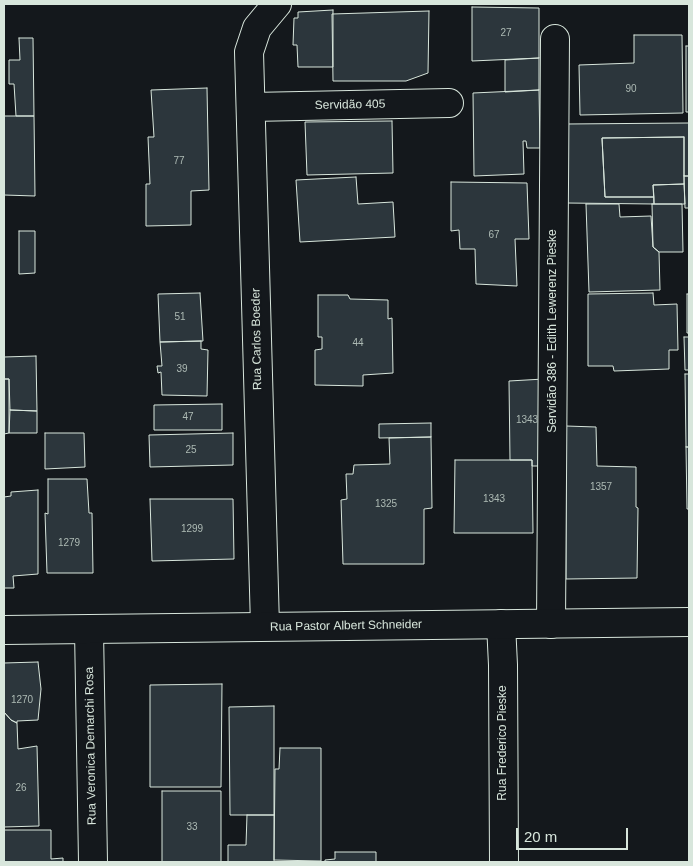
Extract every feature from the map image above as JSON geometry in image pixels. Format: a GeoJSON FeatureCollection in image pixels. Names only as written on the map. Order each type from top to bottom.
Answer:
{"type":"FeatureCollection","features":[{"type":"Feature","properties":{"kind":"street","name":"Rua Carlos Boeder"},"geometry":{"type":"LineString","coordinates":[[265,626],[249,52],[257,28],[277,4]]}},
{"type":"Feature","properties":{"kind":"street","name":"Servidão 386 - Edith Lewerenz Pieske"},"geometry":{"type":"LineString","coordinates":[[551,624],[554,39]]}},
{"type":"Feature","properties":{"kind":"street","name":"Servidão 405"},"geometry":{"type":"LineString","coordinates":[[251,107],[449,103]]}},
{"type":"Feature","properties":{"kind":"street","name":"Rua Pastor Albert Schneider"},"geometry":{"type":"LineString","coordinates":[[4,630],[689,622]]}},
{"type":"Feature","properties":{"kind":"street","name":"Rua Frederico Pieske"},"geometry":{"type":"LineString","coordinates":[[501,624],[504,862]]}},
{"type":"Feature","properties":{"kind":"street","name":"Rua Veronica Demarchi Rosa"},"geometry":{"type":"LineString","coordinates":[[89,630],[93,862]]}},
{"type":"Feature","properties":{"kind":"building"},"geometry":{"type":"Polygon","coordinates":[[[472,7],[539,8],[539,58],[472,61],[472,7]]]}},
{"type":"Feature","properties":{"kind":"building"},"geometry":{"type":"Polygon","coordinates":[[[333,10],[333,67],[298,67],[297,45],[293,45],[294,18],[298,18],[298,12],[333,10]]]}},
{"type":"Feature","properties":{"kind":"building"},"geometry":{"type":"Polygon","coordinates":[[[429,11],[428,73],[406,81],[333,81],[332,14],[429,11]]]}},
{"type":"Feature","properties":{"kind":"building"},"geometry":{"type":"Polygon","coordinates":[[[634,35],[682,35],[683,113],[580,115],[579,65],[634,63],[634,35]]]}},
{"type":"Feature","properties":{"kind":"building"},"geometry":{"type":"Polygon","coordinates":[[[19,38],[33,38],[34,116],[16,116],[14,84],[9,84],[9,60],[20,60],[19,38]]]}},
{"type":"Feature","properties":{"kind":"building"},"geometry":{"type":"Polygon","coordinates":[[[686,46],[689,46],[689,112],[686,112],[686,46]]]}},
{"type":"Feature","properties":{"kind":"building"},"geometry":{"type":"Polygon","coordinates":[[[539,58],[539,90],[505,92],[505,60],[539,58]]]}},
{"type":"Feature","properties":{"kind":"building"},"geometry":{"type":"Polygon","coordinates":[[[207,88],[209,190],[191,191],[191,225],[146,226],[146,184],[150,184],[148,137],[154,137],[151,90],[207,88]]]}},
{"type":"Feature","properties":{"kind":"building"},"geometry":{"type":"Polygon","coordinates":[[[539,90],[540,148],[527,148],[526,141],[523,141],[524,174],[474,176],[473,93],[539,90]]]}},
{"type":"Feature","properties":{"kind":"building"},"geometry":{"type":"Polygon","coordinates":[[[4,116],[34,116],[35,196],[4,195],[4,116]]]}},
{"type":"Feature","properties":{"kind":"building"},"geometry":{"type":"Polygon","coordinates":[[[392,121],[393,173],[307,175],[305,122],[392,121]]]}},
{"type":"Feature","properties":{"kind":"building"},"geometry":{"type":"Polygon","coordinates":[[[689,123],[689,176],[684,176],[684,137],[602,138],[605,197],[654,197],[654,204],[567,203],[566,124],[689,123]]]}},
{"type":"Feature","properties":{"kind":"building"},"geometry":{"type":"Polygon","coordinates":[[[684,137],[684,184],[653,185],[654,197],[605,197],[602,138],[684,137]]]}},
{"type":"Feature","properties":{"kind":"building"},"geometry":{"type":"Polygon","coordinates":[[[684,176],[689,176],[689,208],[685,208],[684,176]]]}},
{"type":"Feature","properties":{"kind":"building"},"geometry":{"type":"Polygon","coordinates":[[[356,177],[358,204],[393,202],[395,237],[300,242],[296,180],[356,177]]]}},
{"type":"Feature","properties":{"kind":"building"},"geometry":{"type":"Polygon","coordinates":[[[451,182],[527,183],[529,239],[515,239],[517,286],[476,284],[475,249],[460,249],[459,230],[451,231],[451,182]]]}},
{"type":"Feature","properties":{"kind":"building"},"geometry":{"type":"Polygon","coordinates":[[[684,184],[685,204],[654,204],[653,185],[684,184]]]}},
{"type":"Feature","properties":{"kind":"building"},"geometry":{"type":"Polygon","coordinates":[[[586,204],[619,204],[620,217],[651,216],[653,247],[659,252],[660,290],[589,292],[586,204]]]}},
{"type":"Feature","properties":{"kind":"building"},"geometry":{"type":"Polygon","coordinates":[[[652,204],[682,204],[683,252],[659,252],[653,247],[652,204]]]}},
{"type":"Feature","properties":{"kind":"building"},"geometry":{"type":"Polygon","coordinates":[[[19,231],[35,231],[35,273],[19,274],[19,231]]]}},
{"type":"Feature","properties":{"kind":"building"},"geometry":{"type":"Polygon","coordinates":[[[200,293],[203,341],[160,342],[158,294],[200,293]]]}},
{"type":"Feature","properties":{"kind":"building"},"geometry":{"type":"Polygon","coordinates":[[[653,293],[654,305],[677,304],[678,350],[669,350],[669,369],[614,371],[613,366],[588,366],[588,294],[653,293]]]}},
{"type":"Feature","properties":{"kind":"building"},"geometry":{"type":"Polygon","coordinates":[[[687,294],[689,294],[689,333],[687,333],[687,294]]]}},
{"type":"Feature","properties":{"kind":"building"},"geometry":{"type":"Polygon","coordinates":[[[318,295],[348,295],[350,299],[388,300],[388,319],[392,318],[393,373],[363,375],[363,386],[315,385],[315,350],[322,349],[322,337],[318,337],[318,295]]]}},
{"type":"Feature","properties":{"kind":"building"},"geometry":{"type":"Polygon","coordinates":[[[684,337],[689,337],[689,370],[685,370],[684,337]]]}},
{"type":"Feature","properties":{"kind":"building"},"geometry":{"type":"Polygon","coordinates":[[[201,341],[201,349],[208,350],[207,396],[162,395],[161,372],[158,373],[157,366],[162,366],[160,342],[201,341]]]}},
{"type":"Feature","properties":{"kind":"building"},"geometry":{"type":"Polygon","coordinates":[[[36,356],[37,411],[10,410],[9,379],[4,379],[4,357],[36,356]]]}},
{"type":"Feature","properties":{"kind":"building"},"geometry":{"type":"Polygon","coordinates":[[[685,374],[689,374],[689,447],[686,447],[685,374]]]}},
{"type":"Feature","properties":{"kind":"building"},"geometry":{"type":"Polygon","coordinates":[[[4,379],[9,379],[9,433],[4,434],[4,379]]]}},
{"type":"Feature","properties":{"kind":"building"},"geometry":{"type":"Polygon","coordinates":[[[544,379],[546,466],[532,466],[532,460],[510,460],[509,381],[544,379]]]}},
{"type":"Feature","properties":{"kind":"building"},"geometry":{"type":"Polygon","coordinates":[[[222,404],[222,430],[154,430],[154,405],[222,404]]]}},
{"type":"Feature","properties":{"kind":"building"},"geometry":{"type":"Polygon","coordinates":[[[10,410],[37,411],[37,433],[9,433],[10,410]]]}},
{"type":"Feature","properties":{"kind":"building"},"geometry":{"type":"Polygon","coordinates":[[[431,423],[431,437],[379,438],[379,424],[431,423]]]}},
{"type":"Feature","properties":{"kind":"building"},"geometry":{"type":"Polygon","coordinates":[[[566,426],[596,427],[597,466],[636,467],[636,507],[638,508],[637,578],[566,579],[566,426]]]}},
{"type":"Feature","properties":{"kind":"building"},"geometry":{"type":"Polygon","coordinates":[[[45,433],[84,433],[85,467],[45,469],[45,433]]]}},
{"type":"Feature","properties":{"kind":"building"},"geometry":{"type":"Polygon","coordinates":[[[233,433],[233,465],[150,467],[149,435],[233,433]]]}},
{"type":"Feature","properties":{"kind":"building"},"geometry":{"type":"Polygon","coordinates":[[[431,437],[432,508],[424,509],[424,564],[343,564],[341,500],[347,499],[346,474],[353,474],[354,465],[390,464],[389,438],[431,437]]]}},
{"type":"Feature","properties":{"kind":"building"},"geometry":{"type":"Polygon","coordinates":[[[686,447],[689,447],[689,509],[687,509],[686,447]]]}},
{"type":"Feature","properties":{"kind":"building"},"geometry":{"type":"Polygon","coordinates":[[[455,460],[532,460],[533,533],[454,533],[455,460]]]}},
{"type":"Feature","properties":{"kind":"building"},"geometry":{"type":"Polygon","coordinates":[[[48,479],[87,479],[89,513],[92,513],[93,573],[47,573],[45,513],[48,514],[48,479]]]}},
{"type":"Feature","properties":{"kind":"building"},"geometry":{"type":"Polygon","coordinates":[[[38,490],[38,574],[13,576],[14,588],[4,588],[4,497],[11,496],[11,492],[38,490]]]}},
{"type":"Feature","properties":{"kind":"building"},"geometry":{"type":"Polygon","coordinates":[[[150,499],[233,499],[234,559],[152,561],[150,499]]]}},
{"type":"Feature","properties":{"kind":"building"},"geometry":{"type":"Polygon","coordinates":[[[38,662],[41,689],[38,720],[17,721],[17,723],[11,720],[4,712],[4,663],[38,662]]]}},
{"type":"Feature","properties":{"kind":"building"},"geometry":{"type":"Polygon","coordinates":[[[222,684],[221,787],[150,787],[150,685],[222,684]]]}},
{"type":"Feature","properties":{"kind":"building"},"geometry":{"type":"Polygon","coordinates":[[[274,706],[274,815],[230,815],[229,707],[274,706]]]}},
{"type":"Feature","properties":{"kind":"building"},"geometry":{"type":"Polygon","coordinates":[[[4,712],[11,720],[17,723],[18,749],[37,746],[39,826],[4,827],[4,712]]]}},
{"type":"Feature","properties":{"kind":"building"},"geometry":{"type":"Polygon","coordinates":[[[280,748],[321,748],[321,861],[274,860],[275,769],[279,769],[280,748]]]}},
{"type":"Feature","properties":{"kind":"building"},"geometry":{"type":"Polygon","coordinates":[[[162,791],[221,791],[221,862],[162,862],[162,791]]]}},
{"type":"Feature","properties":{"kind":"building"},"geometry":{"type":"Polygon","coordinates":[[[247,815],[274,815],[274,862],[228,862],[228,845],[246,845],[247,815]]]}},
{"type":"Feature","properties":{"kind":"building"},"geometry":{"type":"Polygon","coordinates":[[[4,830],[51,830],[51,859],[63,858],[63,862],[4,862],[4,830]]]}},
{"type":"Feature","properties":{"kind":"building"},"geometry":{"type":"Polygon","coordinates":[[[335,852],[376,852],[376,862],[325,862],[325,860],[335,859],[335,852]]]}}]}
